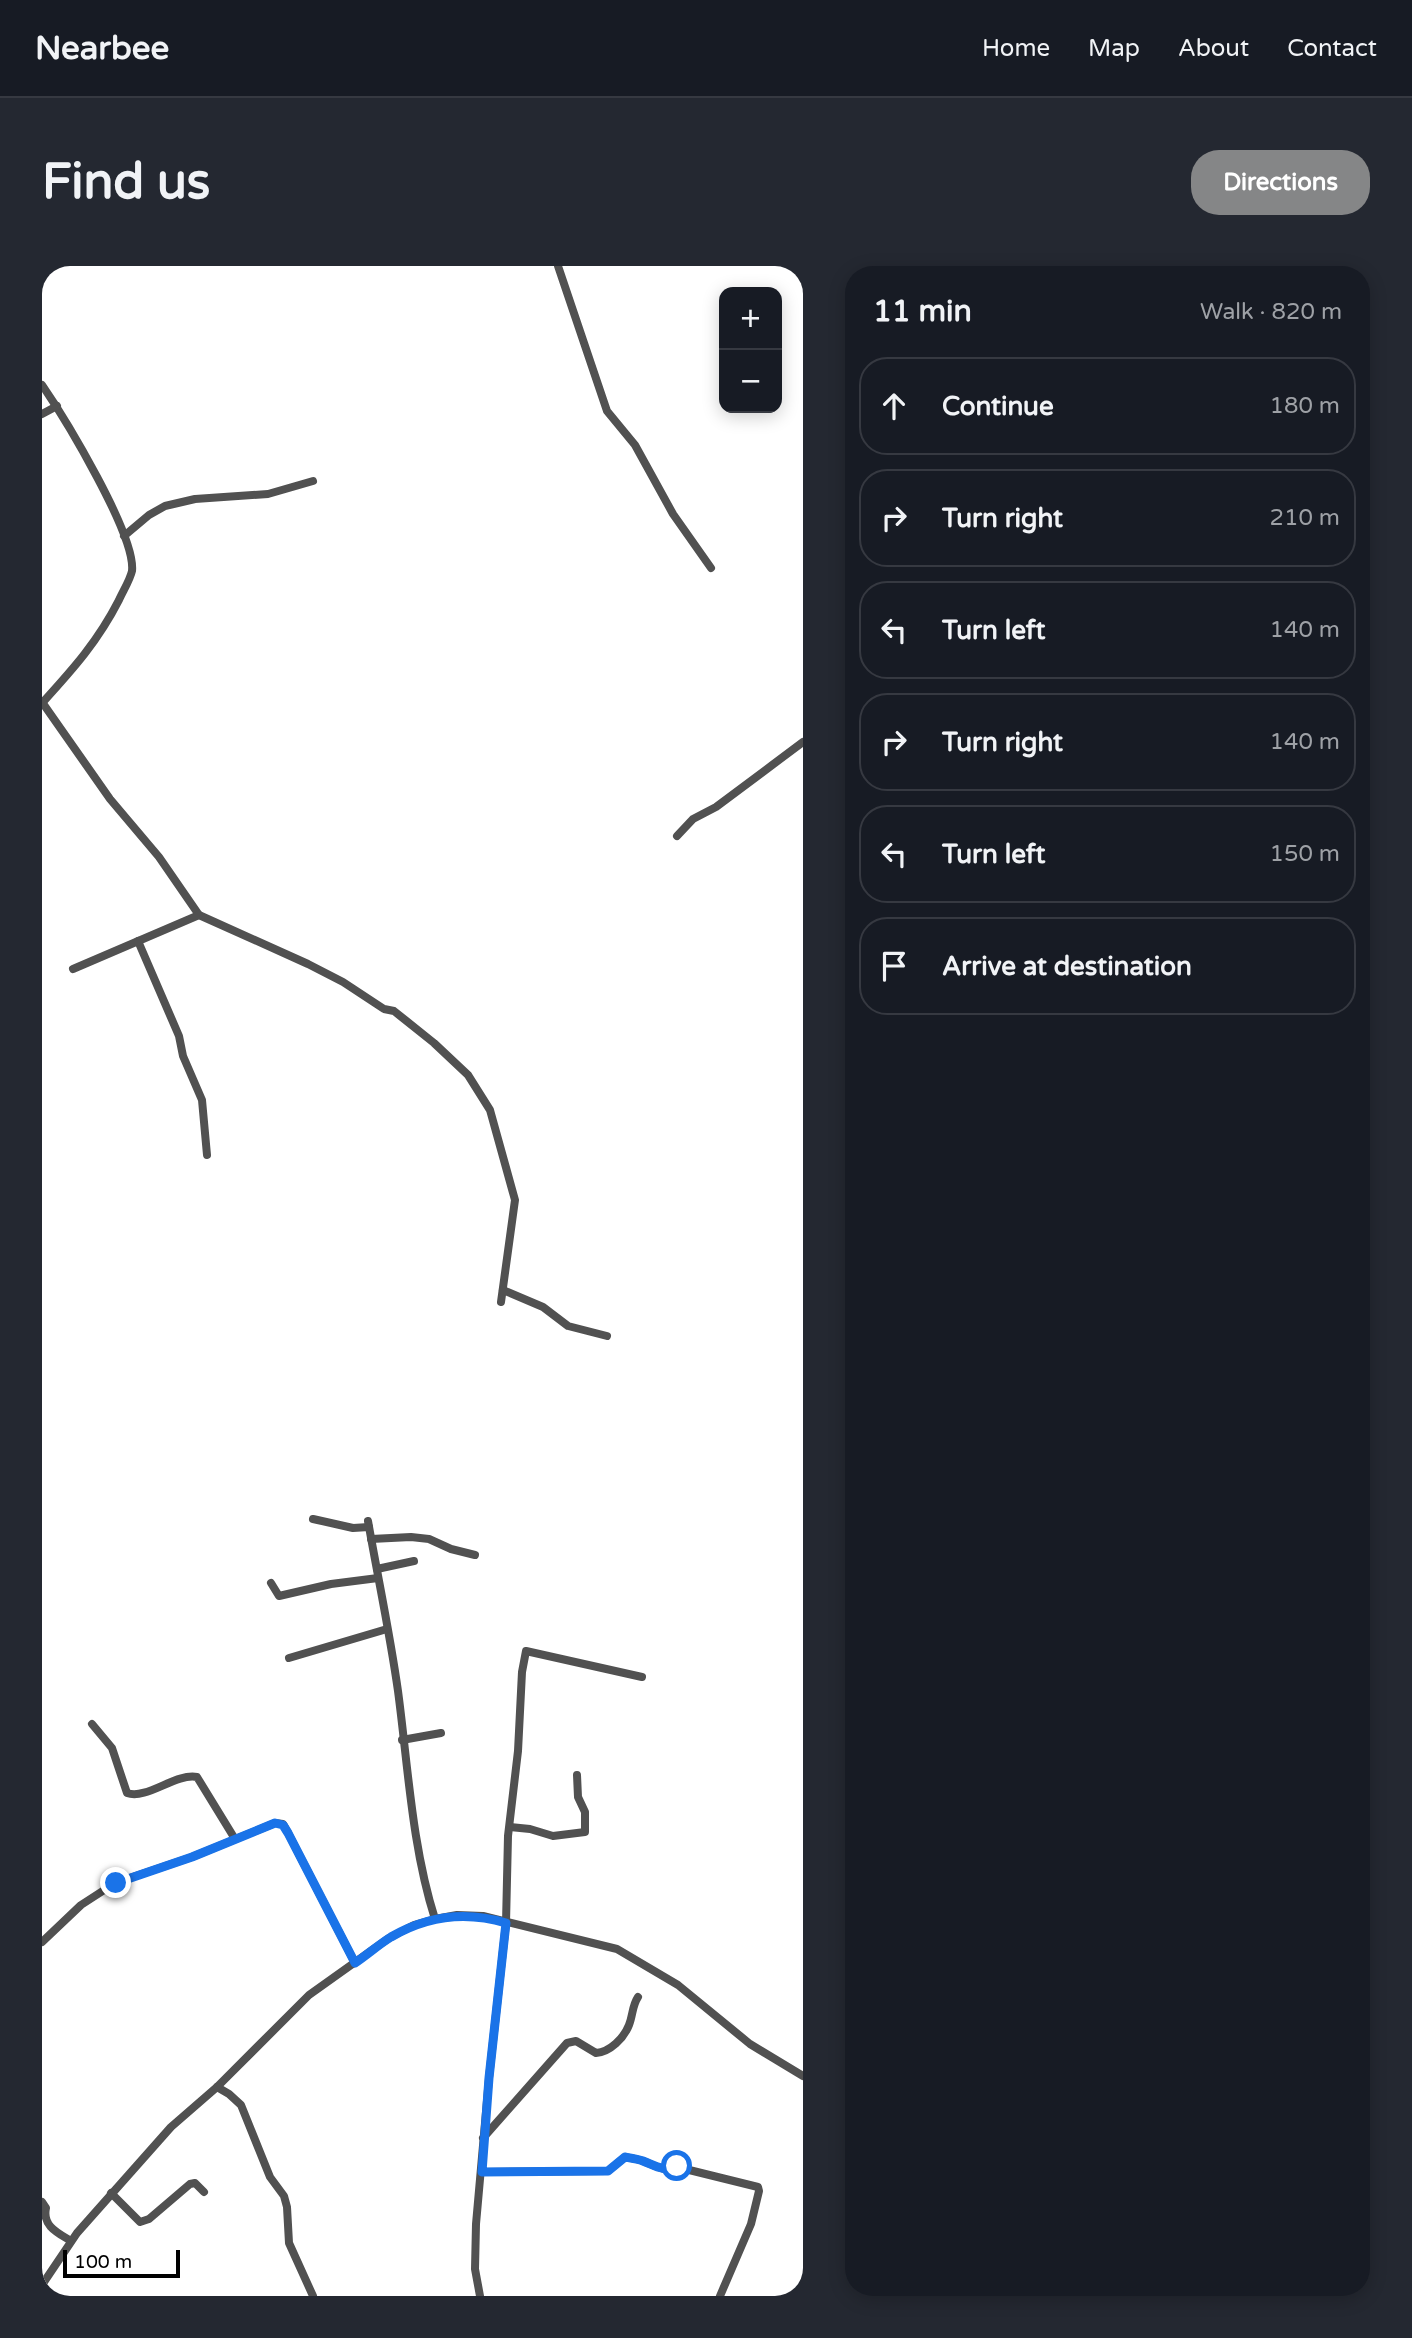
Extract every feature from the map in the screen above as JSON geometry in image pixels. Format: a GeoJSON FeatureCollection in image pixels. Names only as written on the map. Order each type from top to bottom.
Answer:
{"type":"FeatureCollection","features":[{"type":"Feature","properties":{"kind":"street"},"geometry":{"type":"LineString","coordinates":[[558,266],[607,411],[635,445],[673,514],[711,568]]}},
{"type":"Feature","properties":{"kind":"street"},"geometry":{"type":"LineString","coordinates":[[42,385],[99,479],[124,536],[132,570],[104,631],[42,702],[110,799],[159,858],[199,915],[301,960],[343,982],[384,1009],[394,1011],[434,1042],[468,1075],[490,1110],[515,1200],[501,1302]]}},
{"type":"Feature","properties":{"kind":"street"},"geometry":{"type":"LineString","coordinates":[[42,414],[57,406]]}},
{"type":"Feature","properties":{"kind":"street"},"geometry":{"type":"LineString","coordinates":[[124,536],[149,515],[165,506],[195,499],[268,494],[313,481]]}},
{"type":"Feature","properties":{"kind":"street"},"geometry":{"type":"LineString","coordinates":[[677,836],[693,819],[716,807],[803,742]]}},
{"type":"Feature","properties":{"kind":"street"},"geometry":{"type":"LineString","coordinates":[[72,969],[199,915]]}},
{"type":"Feature","properties":{"kind":"street"},"geometry":{"type":"LineString","coordinates":[[138,941],[179,1037],[183,1056],[202,1100],[206,1155]]}},
{"type":"Feature","properties":{"kind":"street"},"geometry":{"type":"LineString","coordinates":[[503,1290],[543,1307],[568,1326],[607,1336]]}},
{"type":"Feature","properties":{"kind":"street"},"geometry":{"type":"LineString","coordinates":[[313,1519],[353,1528],[368,1524],[398,1691],[402,1740],[426,1890],[435,1919]]}},
{"type":"Feature","properties":{"kind":"street"},"geometry":{"type":"LineString","coordinates":[[371,1539],[411,1536],[429,1539],[451,1549],[475,1555]]}},
{"type":"Feature","properties":{"kind":"street"},"geometry":{"type":"LineString","coordinates":[[271,1583],[279,1596],[378,1574],[414,1562]]}},
{"type":"Feature","properties":{"kind":"street"},"geometry":{"type":"LineString","coordinates":[[289,1658],[387,1629]]}},
{"type":"Feature","properties":{"kind":"street"},"geometry":{"type":"LineString","coordinates":[[488,2296],[479,2294],[475,2248],[483,2137],[506,1923],[510,1828],[526,1651],[642,1677]]}},
{"type":"Feature","properties":{"kind":"street"},"geometry":{"type":"LineString","coordinates":[[92,1724],[112,1748],[127,1793],[137,1794],[184,1777],[197,1777],[235,1839]]}},
{"type":"Feature","properties":{"kind":"street"},"geometry":{"type":"LineString","coordinates":[[402,1740],[441,1733]]}},
{"type":"Feature","properties":{"kind":"street"},"geometry":{"type":"LineString","coordinates":[[510,1828],[530,1829],[554,1836],[585,1832],[585,1812],[578,1797],[577,1775]]}},
{"type":"Feature","properties":{"kind":"street"},"geometry":{"type":"LineString","coordinates":[[42,1942],[80,1905],[116,1883],[192,1857],[275,1823],[283,1825],[355,1963]]}},
{"type":"Feature","properties":{"kind":"street"},"geometry":{"type":"LineString","coordinates":[[42,2285],[71,2241],[171,2127],[217,2087],[309,1995],[389,1938],[414,1925],[435,1919],[457,1915],[483,1916],[618,1949],[678,1985],[750,2044],[803,2076]]}},
{"type":"Feature","properties":{"kind":"street"},"geometry":{"type":"LineString","coordinates":[[483,2137],[567,2043],[576,2041],[596,2053],[601,2053],[621,2038],[629,2025],[631,2011],[638,1997]]}},
{"type":"Feature","properties":{"kind":"street"},"geometry":{"type":"LineString","coordinates":[[217,2087],[241,2105],[270,2177],[284,2196],[289,2243],[313,2296]]}},
{"type":"Feature","properties":{"kind":"street"},"geometry":{"type":"LineString","coordinates":[[482,2172],[608,2171],[625,2157],[645,2161],[654,2167],[680,2167],[758,2188],[760,2191],[751,2224],[720,2296]]}},
{"type":"Feature","properties":{"kind":"street"},"geometry":{"type":"LineString","coordinates":[[111,2193],[140,2222],[149,2218],[190,2184],[195,2183],[204,2192]]}},
{"type":"Feature","properties":{"kind":"street"},"geometry":{"type":"LineString","coordinates":[[42,2202],[46,2208],[43,2214],[46,2224],[71,2241]]}},
{"type":"Feature","properties":{"kind":"route"},"geometry":{"type":"LineString","coordinates":[[116,1883],[192,1857],[275,1823],[283,1825],[308,1868],[355,1963],[389,1938],[414,1925],[435,1919],[457,1915],[483,1916],[506,1923],[483,2137],[482,2172],[608,2171],[625,2157],[645,2161],[662,2169],[677,2166]]}}]}
